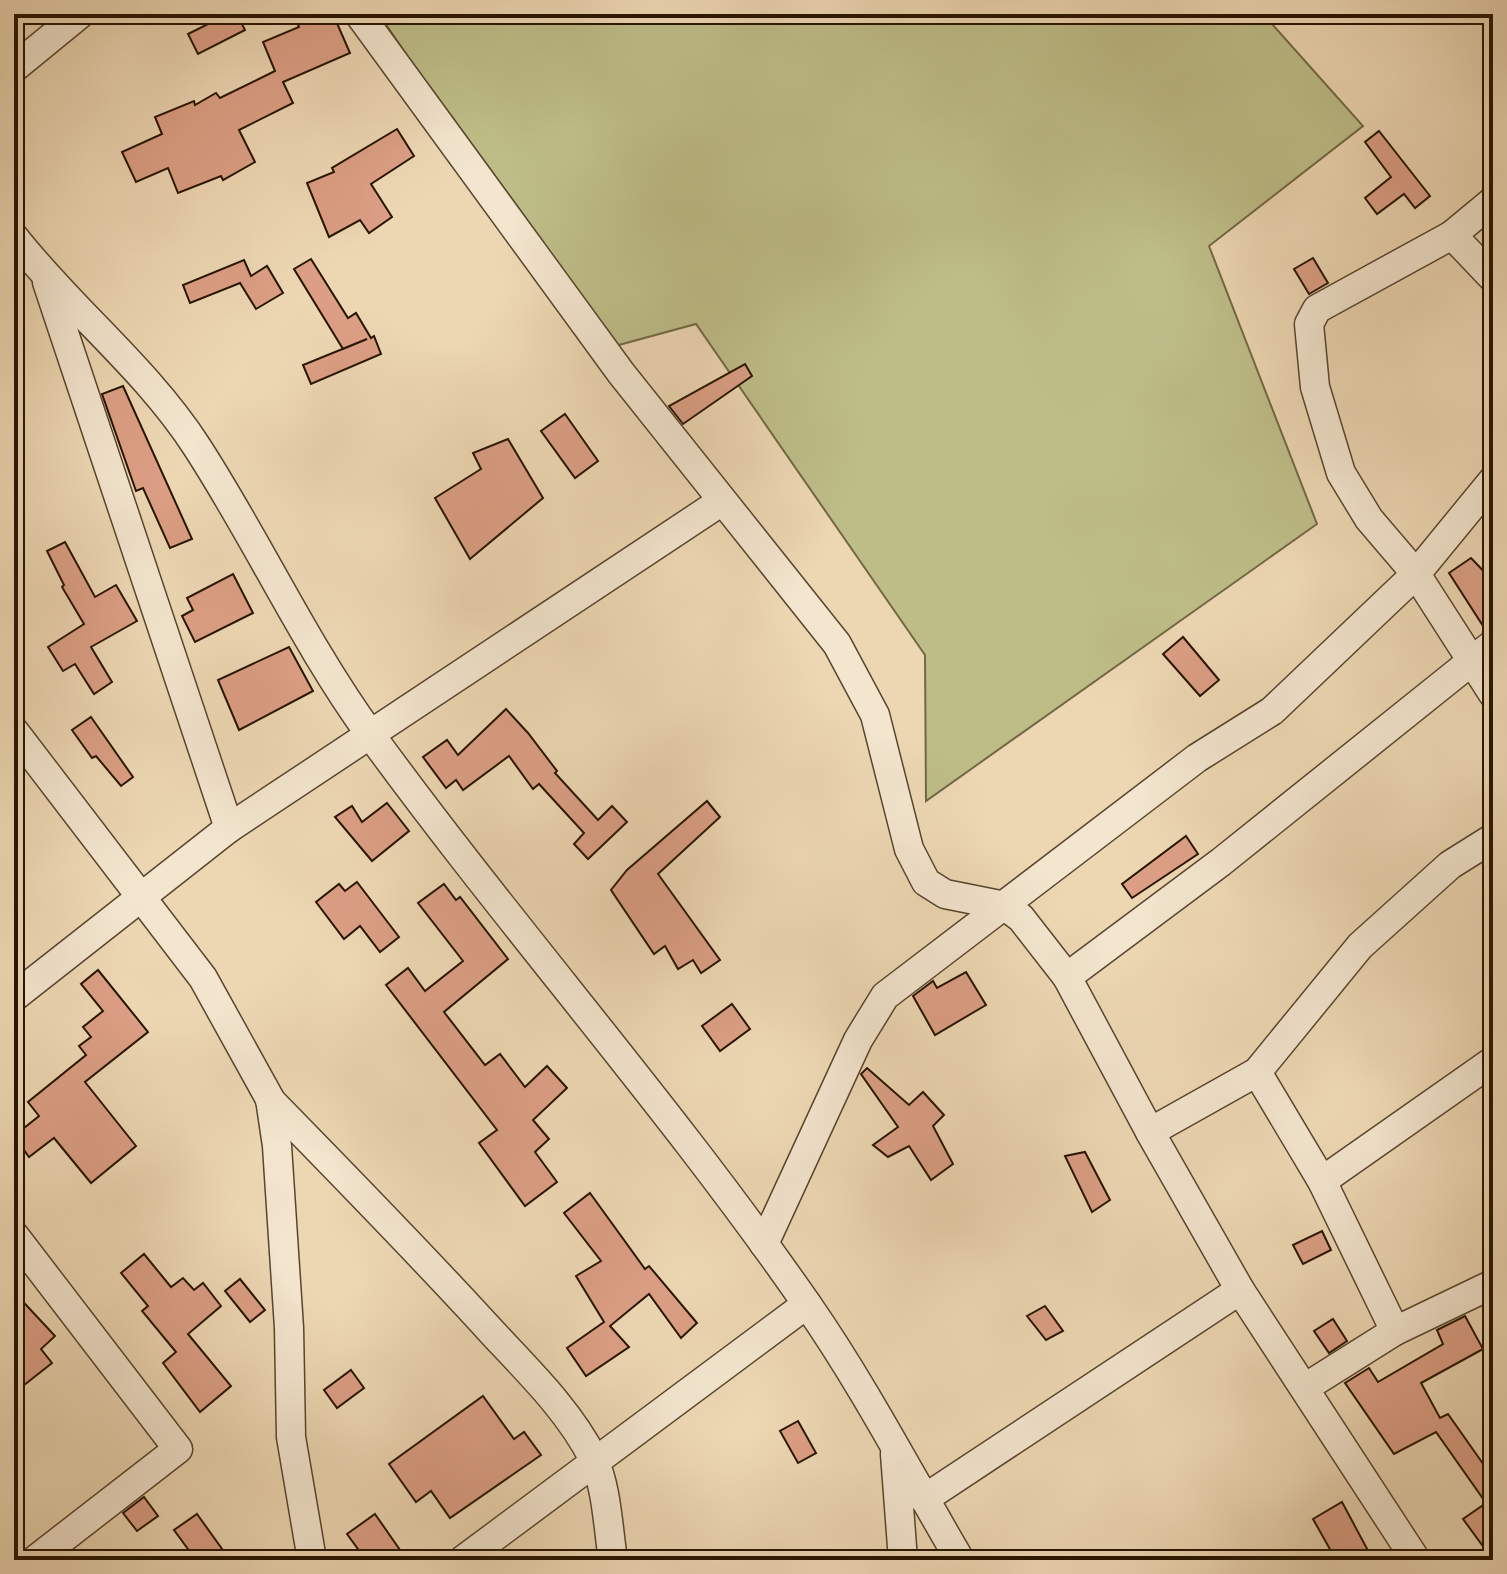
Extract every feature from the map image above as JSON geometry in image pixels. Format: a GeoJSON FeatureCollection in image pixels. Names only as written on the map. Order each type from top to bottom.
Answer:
{"type":"FeatureCollection","features":[{"type":"Feature","properties":{"kind":"street"},"geometry":{"type":"LineString","coordinates":[[14,68],[80,14]]}},
{"type":"Feature","properties":{"kind":"street"},"geometry":{"type":"LineString","coordinates":[[359,14],[621,373],[837,644],[875,715],[909,849],[926,882],[945,894],[1005,906],[1021,918],[1067,977],[1240,1290],[1416,1560]]}},
{"type":"Feature","properties":{"kind":"street"},"geometry":{"type":"LineString","coordinates":[[1493,201],[1452,235],[1317,309],[1309,324],[1315,387],[1341,473],[1369,519],[1483,652],[1493,694]]}},
{"type":"Feature","properties":{"kind":"street"},"geometry":{"type":"LineString","coordinates":[[1452,235],[1493,278]]}},
{"type":"Feature","properties":{"kind":"street"},"geometry":{"type":"LineString","coordinates":[[14,237],[44,276],[124,354],[196,445],[299,626],[369,733],[807,1304],[894,1442],[960,1560]]}},
{"type":"Feature","properties":{"kind":"street"},"geometry":{"type":"LineString","coordinates":[[44,276],[229,828]]}},
{"type":"Feature","properties":{"kind":"street"},"geometry":{"type":"LineString","coordinates":[[764,1244],[858,1040],[885,996],[1197,758],[1272,711],[1416,574],[1493,480]]}},
{"type":"Feature","properties":{"kind":"street"},"geometry":{"type":"LineString","coordinates":[[14,997],[229,828],[722,501]]}},
{"type":"Feature","properties":{"kind":"street"},"geometry":{"type":"LineString","coordinates":[[1067,977],[1221,862],[1483,652]]}},
{"type":"Feature","properties":{"kind":"street"},"geometry":{"type":"LineString","coordinates":[[14,731],[144,896],[203,978],[270,1099],[533,1377],[595,1461],[613,1560]]}},
{"type":"Feature","properties":{"kind":"street"},"geometry":{"type":"LineString","coordinates":[[1150,1132],[1257,1072],[1360,946],[1450,865],[1493,838]]}},
{"type":"Feature","properties":{"kind":"street"},"geometry":{"type":"LineString","coordinates":[[1322,1181],[1493,1061]]}},
{"type":"Feature","properties":{"kind":"street"},"geometry":{"type":"LineString","coordinates":[[1257,1072],[1322,1181],[1395,1331]]}},
{"type":"Feature","properties":{"kind":"street"},"geometry":{"type":"LineString","coordinates":[[270,1099],[276,1134],[289,1328],[291,1437],[312,1560]]}},
{"type":"Feature","properties":{"kind":"street"},"geometry":{"type":"LineString","coordinates":[[14,1235],[178,1449],[35,1560]]}},
{"type":"Feature","properties":{"kind":"street"},"geometry":{"type":"LineString","coordinates":[[1306,1387],[1395,1331],[1492,1288]]}},
{"type":"Feature","properties":{"kind":"street"},"geometry":{"type":"LineString","coordinates":[[924,1499],[1240,1290]]}},
{"type":"Feature","properties":{"kind":"street"},"geometry":{"type":"LineString","coordinates":[[463,1560],[807,1304]]}},
{"type":"Feature","properties":{"kind":"street"},"geometry":{"type":"LineString","coordinates":[[894,1442],[903,1560]]}},
{"type":"Feature","properties":{"kind":"shaded area"},"geometry":{"type":"Polygon","coordinates":[[[379,14],[1263,14],[1363,126],[1209,246],[1317,524],[926,801],[925,655],[696,324],[604,349],[379,14]]]}},
{"type":"Feature","properties":{"kind":"building"},"geometry":{"type":"Polygon","coordinates":[[[228,14],[237,14],[245,30],[198,54],[188,34],[228,14]]]}},
{"type":"Feature","properties":{"kind":"building"},"geometry":{"type":"Polygon","coordinates":[[[309,14],[333,14],[350,53],[283,82],[293,103],[239,130],[255,162],[223,180],[221,176],[178,193],[168,168],[136,182],[122,152],[162,134],[155,117],[194,101],[195,105],[216,93],[220,98],[275,71],[263,42],[299,27],[296,20],[309,14]]]}},
{"type":"Feature","properties":{"kind":"building"},"geometry":{"type":"Polygon","coordinates":[[[397,129],[414,156],[371,184],[392,217],[369,233],[360,220],[329,237],[307,183],[334,172],[332,168],[397,129]]]}},
{"type":"Feature","properties":{"kind":"building"},"geometry":{"type":"Polygon","coordinates":[[[1379,131],[1430,196],[1415,208],[1404,194],[1377,214],[1365,198],[1391,177],[1365,142],[1379,131]]]}},
{"type":"Feature","properties":{"kind":"building"},"geometry":{"type":"Polygon","coordinates":[[[1313,258],[1328,283],[1309,294],[1294,269],[1313,258]]]}},
{"type":"Feature","properties":{"kind":"building"},"geometry":{"type":"Polygon","coordinates":[[[311,259],[348,318],[356,313],[371,338],[374,336],[381,354],[311,384],[303,365],[343,349],[294,269],[311,259]]]}},
{"type":"Feature","properties":{"kind":"building"},"geometry":{"type":"Polygon","coordinates":[[[244,260],[251,276],[267,266],[283,293],[256,309],[240,283],[190,303],[183,285],[244,260]]]}},
{"type":"Feature","properties":{"kind":"building"},"geometry":{"type":"Polygon","coordinates":[[[745,364],[752,376],[683,424],[669,406],[745,364]]]}},
{"type":"Feature","properties":{"kind":"building"},"geometry":{"type":"Polygon","coordinates":[[[123,386],[192,539],[170,548],[143,488],[136,491],[102,394],[123,386]]]}},
{"type":"Feature","properties":{"kind":"building"},"geometry":{"type":"Polygon","coordinates":[[[565,414],[598,461],[575,478],[541,431],[565,414]]]}},
{"type":"Feature","properties":{"kind":"building"},"geometry":{"type":"Polygon","coordinates":[[[508,439],[543,498],[470,559],[435,498],[481,469],[473,453],[508,439]]]}},
{"type":"Feature","properties":{"kind":"building"},"geometry":{"type":"Polygon","coordinates":[[[65,542],[95,597],[116,585],[137,621],[91,647],[112,682],[94,694],[75,664],[63,671],[48,647],[84,624],[62,587],[64,585],[47,551],[65,542]]]}},
{"type":"Feature","properties":{"kind":"building"},"geometry":{"type":"Polygon","coordinates":[[[1471,558],[1493,581],[1493,627],[1485,629],[1449,573],[1471,558]]]}},
{"type":"Feature","properties":{"kind":"building"},"geometry":{"type":"Polygon","coordinates":[[[233,574],[253,613],[195,642],[182,616],[193,610],[187,598],[233,574]]]}},
{"type":"Feature","properties":{"kind":"building"},"geometry":{"type":"Polygon","coordinates":[[[1183,637],[1219,680],[1200,696],[1163,654],[1183,637]]]}},
{"type":"Feature","properties":{"kind":"building"},"geometry":{"type":"Polygon","coordinates":[[[289,647],[313,691],[239,730],[218,680],[289,647]]]}},
{"type":"Feature","properties":{"kind":"building"},"geometry":{"type":"Polygon","coordinates":[[[506,709],[528,733],[557,771],[555,773],[598,820],[612,806],[627,822],[588,859],[574,844],[584,833],[539,784],[533,789],[509,756],[463,790],[456,780],[446,788],[423,757],[447,740],[458,755],[506,709]]]}},
{"type":"Feature","properties":{"kind":"building"},"geometry":{"type":"Polygon","coordinates":[[[91,717],[133,777],[121,786],[96,756],[92,758],[72,730],[91,717]]]}},
{"type":"Feature","properties":{"kind":"building"},"geometry":{"type":"Polygon","coordinates":[[[707,801],[720,817],[658,874],[720,960],[701,973],[693,960],[678,969],[665,946],[654,954],[611,890],[627,870],[707,801]]]}},
{"type":"Feature","properties":{"kind":"building"},"geometry":{"type":"Polygon","coordinates":[[[387,803],[409,831],[372,861],[335,817],[352,806],[362,822],[387,803]]]}},
{"type":"Feature","properties":{"kind":"building"},"geometry":{"type":"Polygon","coordinates":[[[1186,836],[1198,854],[1132,898],[1122,884],[1186,836]]]}},
{"type":"Feature","properties":{"kind":"building"},"geometry":{"type":"Polygon","coordinates":[[[357,882],[399,937],[380,952],[360,926],[344,939],[316,902],[339,884],[345,891],[357,882]]]}},
{"type":"Feature","properties":{"kind":"building"},"geometry":{"type":"Polygon","coordinates":[[[444,884],[456,900],[460,897],[508,959],[444,1012],[485,1065],[500,1054],[525,1087],[547,1066],[567,1088],[533,1120],[549,1139],[535,1152],[557,1182],[525,1206],[479,1143],[497,1130],[386,985],[408,968],[425,991],[463,961],[418,903],[444,884]]]}},
{"type":"Feature","properties":{"kind":"building"},"geometry":{"type":"Polygon","coordinates":[[[98,970],[148,1032],[85,1082],[136,1146],[91,1183],[54,1138],[29,1157],[14,1136],[39,1116],[28,1102],[86,1055],[79,1046],[91,1037],[83,1027],[103,1011],[81,984],[98,970]]]}},
{"type":"Feature","properties":{"kind":"building"},"geometry":{"type":"Polygon","coordinates":[[[966,972],[986,1005],[935,1035],[913,996],[933,981],[937,988],[966,972]]]}},
{"type":"Feature","properties":{"kind":"building"},"geometry":{"type":"Polygon","coordinates":[[[732,1004],[750,1029],[720,1051],[702,1026],[732,1004]]]}},
{"type":"Feature","properties":{"kind":"building"},"geometry":{"type":"Polygon","coordinates":[[[867,1068],[909,1105],[923,1092],[944,1115],[933,1126],[953,1164],[931,1180],[909,1146],[888,1157],[873,1145],[898,1127],[861,1074],[867,1068]]]}},
{"type":"Feature","properties":{"kind":"building"},"geometry":{"type":"Polygon","coordinates":[[[1085,1152],[1110,1200],[1092,1212],[1065,1156],[1085,1152]]]}},
{"type":"Feature","properties":{"kind":"building"},"geometry":{"type":"Polygon","coordinates":[[[590,1193],[645,1269],[649,1266],[697,1323],[681,1338],[649,1294],[610,1326],[629,1347],[586,1376],[567,1348],[604,1322],[576,1276],[601,1261],[564,1213],[590,1193]]]}},
{"type":"Feature","properties":{"kind":"building"},"geometry":{"type":"Polygon","coordinates":[[[1322,1231],[1331,1250],[1303,1264],[1293,1245],[1322,1231]]]}},
{"type":"Feature","properties":{"kind":"building"},"geometry":{"type":"Polygon","coordinates":[[[144,1254],[171,1287],[183,1278],[194,1290],[203,1283],[221,1306],[188,1334],[231,1386],[200,1412],[163,1363],[176,1352],[142,1311],[148,1306],[121,1273],[144,1254]]]}},
{"type":"Feature","properties":{"kind":"building"},"geometry":{"type":"Polygon","coordinates":[[[240,1279],[265,1310],[250,1322],[225,1291],[240,1279]]]}},
{"type":"Feature","properties":{"kind":"building"},"geometry":{"type":"Polygon","coordinates":[[[14,1292],[55,1336],[41,1349],[52,1363],[14,1393],[14,1292]]]}},
{"type":"Feature","properties":{"kind":"building"},"geometry":{"type":"Polygon","coordinates":[[[1045,1306],[1063,1331],[1046,1340],[1027,1316],[1045,1306]]]}},
{"type":"Feature","properties":{"kind":"building"},"geometry":{"type":"Polygon","coordinates":[[[1465,1316],[1483,1349],[1421,1383],[1440,1418],[1448,1414],[1493,1478],[1493,1560],[1463,1519],[1486,1503],[1436,1432],[1394,1454],[1345,1383],[1369,1368],[1378,1382],[1443,1344],[1437,1330],[1465,1316]]]}},
{"type":"Feature","properties":{"kind":"building"},"geometry":{"type":"Polygon","coordinates":[[[1333,1319],[1347,1341],[1329,1353],[1314,1331],[1333,1319]]]}},
{"type":"Feature","properties":{"kind":"building"},"geometry":{"type":"Polygon","coordinates":[[[351,1370],[364,1388],[337,1408],[324,1390],[351,1370]]]}},
{"type":"Feature","properties":{"kind":"building"},"geometry":{"type":"Polygon","coordinates":[[[483,1396],[514,1439],[524,1432],[541,1455],[450,1518],[431,1491],[416,1502],[389,1464],[483,1396]]]}},
{"type":"Feature","properties":{"kind":"building"},"geometry":{"type":"Polygon","coordinates":[[[798,1421],[816,1453],[798,1463],[780,1431],[798,1421]]]}},
{"type":"Feature","properties":{"kind":"building"},"geometry":{"type":"Polygon","coordinates":[[[144,1497],[158,1516],[137,1531],[123,1513],[144,1497]]]}},
{"type":"Feature","properties":{"kind":"building"},"geometry":{"type":"Polygon","coordinates":[[[1342,1502],[1373,1560],[1336,1560],[1313,1519],[1342,1502]]]}},
{"type":"Feature","properties":{"kind":"building"},"geometry":{"type":"Polygon","coordinates":[[[197,1514],[230,1560],[196,1560],[174,1530],[197,1514]]]}},
{"type":"Feature","properties":{"kind":"building"},"geometry":{"type":"Polygon","coordinates":[[[375,1514],[407,1560],[366,1560],[347,1534],[375,1514]]]}}]}
